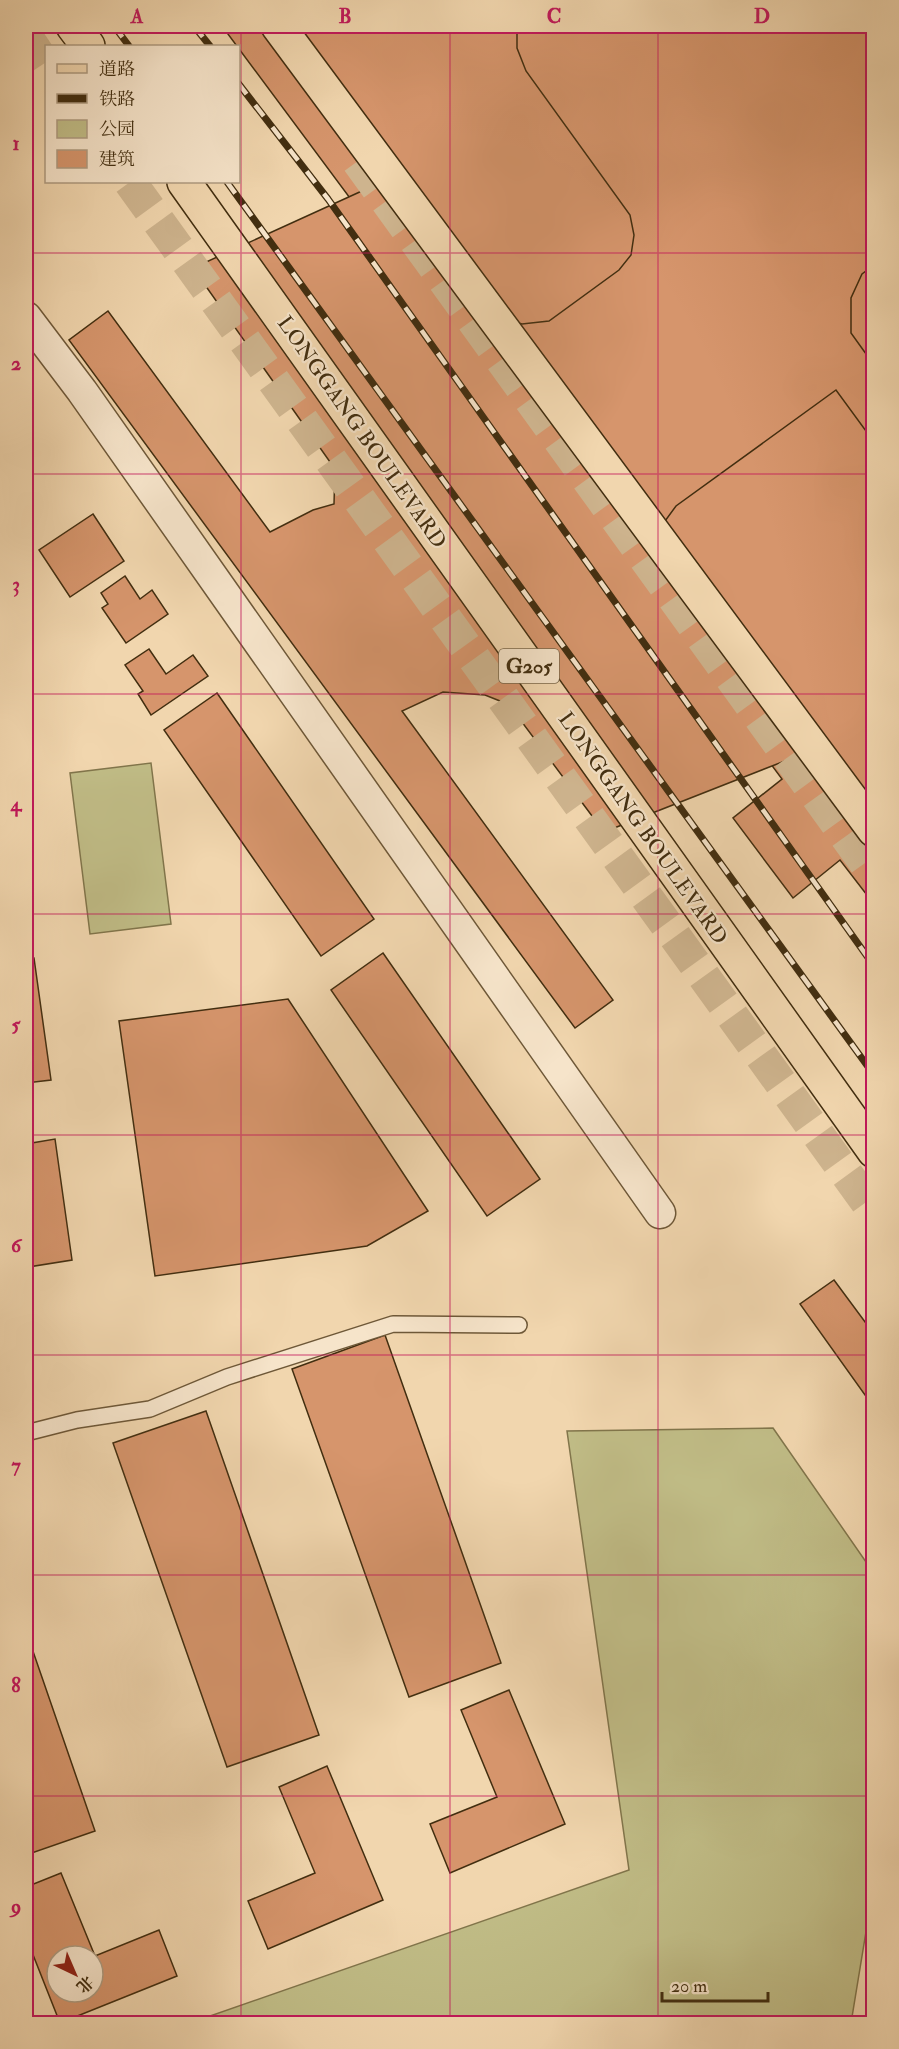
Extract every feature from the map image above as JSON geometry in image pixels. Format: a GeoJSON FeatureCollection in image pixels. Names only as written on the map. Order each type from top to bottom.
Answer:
{"type":"FeatureCollection","features":[{"type":"Feature","properties":{"kind":"main road"},"geometry":{"type":"LineString","coordinates":[[73,26],[87,45]]}},
{"type":"Feature","properties":{"kind":"main road"},"geometry":{"type":"LineString","coordinates":[[278,26],[873,830]]}},
{"type":"Feature","properties":{"kind":"main road","name":"LONGGANG BOULEVARD"},"geometry":{"type":"LineString","coordinates":[[185,183],[873,1151]]}},
{"type":"Feature","properties":{"kind":"street"},"geometry":{"type":"LineString","coordinates":[[26,317],[96,411],[660,1213]]}},
{"type":"Feature","properties":{"kind":"lane"},"geometry":{"type":"LineString","coordinates":[[26,1433],[77,1420],[150,1409],[227,1377],[393,1324],[519,1325]]}},
{"type":"Feature","properties":{"kind":"green space"},"geometry":{"type":"Polygon","coordinates":[[[151,763],[171,924],[90,934],[70,773],[151,763]]]}},
{"type":"Feature","properties":{"kind":"green space"},"geometry":{"type":"Polygon","coordinates":[[[773,1428],[873,1572],[873,1889],[852,2017],[841,2024],[190,2023],[629,1870],[567,1431],[773,1428]]]}},
{"type":"Feature","properties":{"kind":"building"},"geometry":{"type":"Polygon","coordinates":[[[222,26],[874,26],[874,896],[870,899],[840,860],[793,898],[733,818],[782,779],[240,50],[240,45],[236,45],[222,26]]]}},
{"type":"Feature","properties":{"kind":"building"},"geometry":{"type":"Polygon","coordinates":[[[517,26],[866,26],[874,35],[874,265],[862,274],[851,298],[851,333],[874,365],[874,442],[836,390],[676,506],[665,521],[800,755],[604,832],[513,710],[500,701],[485,695],[443,692],[402,711],[613,1000],[575,1028],[69,340],[108,311],[270,532],[313,510],[334,504],[335,469],[193,268],[386,180],[500,318],[522,324],[549,321],[619,270],[631,255],[634,235],[630,215],[526,71],[517,48],[517,26]]]}},
{"type":"Feature","properties":{"kind":"building"},"geometry":{"type":"Polygon","coordinates":[[[93,514],[124,561],[70,597],[39,550],[93,514]]]}},
{"type":"Feature","properties":{"kind":"building"},"geometry":{"type":"Polygon","coordinates":[[[125,576],[140,599],[152,590],[168,614],[126,643],[102,608],[108,604],[101,593],[125,576]]]}},
{"type":"Feature","properties":{"kind":"building"},"geometry":{"type":"Polygon","coordinates":[[[149,649],[166,674],[193,655],[208,676],[151,715],[138,694],[143,691],[125,665],[149,649]]]}},
{"type":"Feature","properties":{"kind":"building"},"geometry":{"type":"Polygon","coordinates":[[[217,693],[374,919],[321,956],[164,730],[217,693]]]}},
{"type":"Feature","properties":{"kind":"building"},"geometry":{"type":"Polygon","coordinates":[[[383,953],[540,1179],[487,1216],[331,990],[383,953]]]}},
{"type":"Feature","properties":{"kind":"building"},"geometry":{"type":"Polygon","coordinates":[[[34,958],[51,1080],[26,1083],[26,959],[34,958]]]}},
{"type":"Feature","properties":{"kind":"building"},"geometry":{"type":"Polygon","coordinates":[[[288,999],[428,1211],[367,1246],[155,1276],[119,1021],[288,999]]]}},
{"type":"Feature","properties":{"kind":"building"},"geometry":{"type":"Polygon","coordinates":[[[55,1139],[72,1260],[28,1267],[26,1144],[55,1139]]]}},
{"type":"Feature","properties":{"kind":"building"},"geometry":{"type":"Polygon","coordinates":[[[834,1280],[874,1334],[874,1399],[870,1402],[800,1304],[834,1280]]]}},
{"type":"Feature","properties":{"kind":"building"},"geometry":{"type":"Polygon","coordinates":[[[385,1335],[501,1663],[409,1697],[292,1369],[385,1335]]]}},
{"type":"Feature","properties":{"kind":"building"},"geometry":{"type":"Polygon","coordinates":[[[206,1411],[319,1735],[227,1767],[113,1443],[206,1411]]]}},
{"type":"Feature","properties":{"kind":"building"},"geometry":{"type":"Polygon","coordinates":[[[26,1631],[95,1831],[26,1855],[26,1631]]]}},
{"type":"Feature","properties":{"kind":"building"},"geometry":{"type":"Polygon","coordinates":[[[509,1690],[565,1824],[450,1873],[430,1824],[497,1797],[461,1710],[509,1690]]]}},
{"type":"Feature","properties":{"kind":"building"},"geometry":{"type":"Polygon","coordinates":[[[327,1766],[383,1900],[268,1949],[248,1901],[315,1873],[279,1787],[327,1766]]]}},
{"type":"Feature","properties":{"kind":"building"},"geometry":{"type":"Polygon","coordinates":[[[61,1873],[90,1944],[45,1944],[45,1985],[26,1937],[26,1887],[61,1873]]]}},
{"type":"Feature","properties":{"kind":"building"},"geometry":{"type":"Polygon","coordinates":[[[159,1930],[177,1976],[60,2023],[52,2004],[105,2004],[105,1952],[159,1930]]]}},
{"type":"Feature","properties":{"kind":"tunnel"},"geometry":{"type":"LineString","coordinates":[[26,36],[45,64]]}},
{"type":"Feature","properties":{"kind":"tunnel"},"geometry":{"type":"LineString","coordinates":[[358,161],[874,875]]}},
{"type":"Feature","properties":{"kind":"tunnel"},"geometry":{"type":"LineString","coordinates":[[131,183],[874,1212]]}},
{"type":"Feature","properties":{"kind":"railway"},"geometry":{"type":"LineString","coordinates":[[114,26],[128,45]]}},
{"type":"Feature","properties":{"kind":"railway"},"geometry":{"type":"LineString","coordinates":[[194,26],[209,45]]}},
{"type":"Feature","properties":{"kind":"railway"},"geometry":{"type":"LineString","coordinates":[[240,86],[328,199],[874,966]]}},
{"type":"Feature","properties":{"kind":"railway"},"geometry":{"type":"LineString","coordinates":[[228,183],[874,1075]]}}]}
